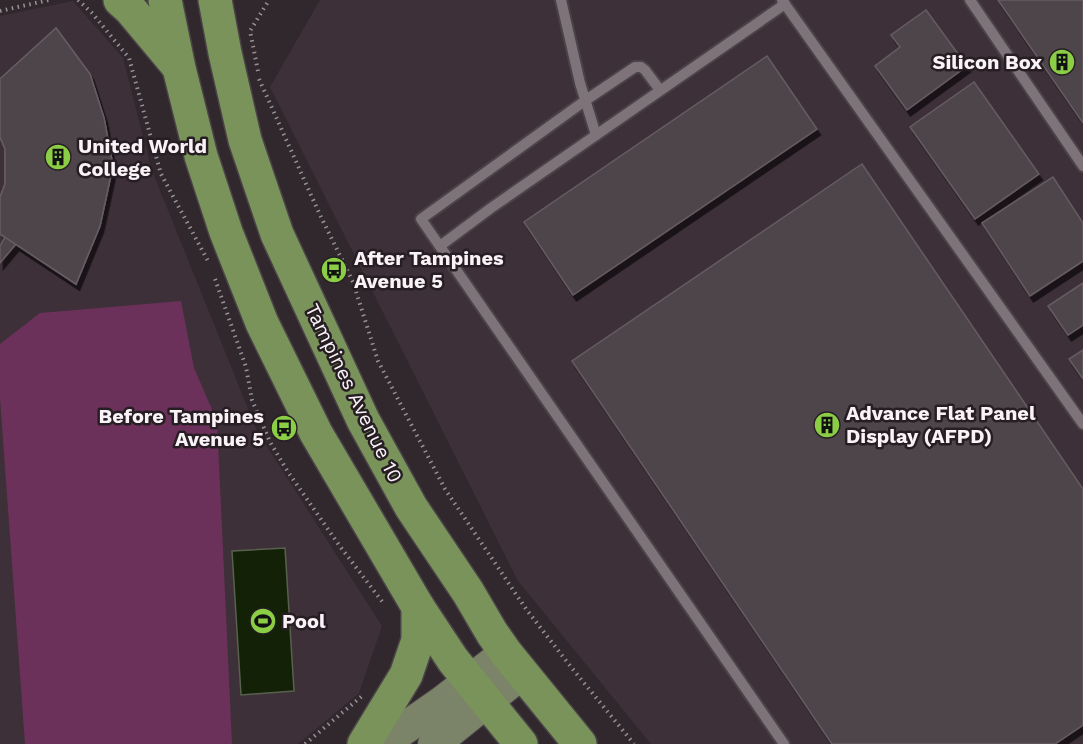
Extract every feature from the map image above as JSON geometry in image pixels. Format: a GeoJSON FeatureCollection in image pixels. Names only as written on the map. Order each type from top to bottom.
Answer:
{"type":"FeatureCollection","features":[{"type":"Feature","properties":{"kind":"main road"},"geometry":{"type":"LineString","coordinates":[[165,0],[201,156],[226,232],[262,323],[316,434],[418,606],[453,660],[521,744]]}},
{"type":"Feature","properties":{"kind":"main road","name":"Tampines Avenue 10"},"geometry":{"type":"LineString","coordinates":[[219,4],[225,53],[244,140],[277,234],[363,420],[406,498],[514,663],[580,744]]}},
{"type":"Feature","properties":{"kind":"main road"},"geometry":{"type":"LineString","coordinates":[[106,6],[130,9],[179,68]]}},
{"type":"Feature","properties":{"kind":"main road"},"geometry":{"type":"LineString","coordinates":[[364,744],[406,675],[418,640],[418,606]]}},
{"type":"Feature","properties":{"kind":"main road"},"geometry":{"type":"LineString","coordinates":[[382,744],[479,691],[514,663]]}},
{"type":"Feature","properties":{"kind":"main road"},"geometry":{"type":"LineString","coordinates":[[434,744],[479,691]]}},
{"type":"Feature","properties":{"kind":"lane"},"geometry":{"type":"LineString","coordinates":[[561,0],[580,82],[596,135]]}},
{"type":"Feature","properties":{"kind":"lane"},"geometry":{"type":"LineString","coordinates":[[970,0],[1083,166]]}},
{"type":"Feature","properties":{"kind":"lane"},"geometry":{"type":"LineString","coordinates":[[440,246],[784,2],[1083,424]]}},
{"type":"Feature","properties":{"kind":"lane"},"geometry":{"type":"LineString","coordinates":[[660,90],[645,70],[641,67],[635,68],[586,100],[421,219],[784,744]]}},
{"type":"Feature","properties":{"kind":"path"},"geometry":{"type":"LineString","coordinates":[[0,11],[49,0]]}},
{"type":"Feature","properties":{"kind":"path"},"geometry":{"type":"LineString","coordinates":[[78,0],[106,6]]}},
{"type":"Feature","properties":{"kind":"path"},"geometry":{"type":"LineString","coordinates":[[269,0],[250,31],[259,79],[353,282],[378,361],[445,489],[526,609],[634,744]]}},
{"type":"Feature","properties":{"kind":"path"},"geometry":{"type":"LineString","coordinates":[[305,744],[367,692]]}},
{"type":"Feature","properties":{"kind":"shaded area"},"geometry":{"type":"Polygon","coordinates":[[[320,0],[1083,0],[1083,744],[651,744],[518,581],[270,87],[320,0]]]}},
{"type":"Feature","properties":{"kind":"shaded area"},"geometry":{"type":"Polygon","coordinates":[[[73,1],[123,58],[151,168],[257,431],[382,626],[359,693],[298,744],[0,744],[0,16],[73,1]]]}},
{"type":"Feature","properties":{"kind":"shaded area"},"geometry":{"type":"Polygon","coordinates":[[[181,301],[194,368],[217,421],[232,744],[25,744],[0,398],[0,344],[40,313],[181,301]]]}},
{"type":"Feature","properties":{"kind":"shaded area","name":"Pool"},"geometry":{"type":"Polygon","coordinates":[[[285,548],[294,691],[241,695],[232,551],[285,548]]]}},
{"type":"Feature","properties":{"kind":"building","name":"Silicon Box"},"geometry":{"type":"Polygon","coordinates":[[[998,0],[1083,0],[1083,123],[998,0]]]}},
{"type":"Feature","properties":{"kind":"building"},"geometry":{"type":"Polygon","coordinates":[[[926,10],[967,66],[907,110],[875,66],[900,47],[891,35],[926,10]]]}},
{"type":"Feature","properties":{"kind":"building","name":"United World College"},"geometry":{"type":"Polygon","coordinates":[[[56,28],[90,74],[104,118],[113,166],[100,226],[76,284],[16,244],[0,263],[0,246],[5,237],[0,234],[0,197],[5,184],[5,149],[0,137],[0,79],[56,28]]]}},
{"type":"Feature","properties":{"kind":"building","name":"United World College"},"geometry":{"type":"Polygon","coordinates":[[[56,28],[90,74],[104,118],[113,166],[100,226],[76,284],[0,234],[0,197],[5,184],[5,149],[0,137],[0,79],[56,28]]]}},
{"type":"Feature","properties":{"kind":"building"},"geometry":{"type":"Polygon","coordinates":[[[767,56],[817,129],[573,295],[524,222],[767,56]]]}},
{"type":"Feature","properties":{"kind":"building"},"geometry":{"type":"Polygon","coordinates":[[[974,82],[1039,174],[975,219],[910,127],[974,82]]]}},
{"type":"Feature","properties":{"kind":"building","name":"Advance Flat Panel Display (AFPD)"},"geometry":{"type":"Polygon","coordinates":[[[862,164],[1083,489],[1083,725],[1055,744],[832,744],[572,361],[862,164]]]}},
{"type":"Feature","properties":{"kind":"building"},"geometry":{"type":"Polygon","coordinates":[[[1053,177],[1083,223],[1083,261],[1030,296],[982,223],[1053,177]]]}},
{"type":"Feature","properties":{"kind":"building"},"geometry":{"type":"Polygon","coordinates":[[[1083,283],[1083,325],[1068,335],[1048,306],[1083,283]]]}},
{"type":"Feature","properties":{"kind":"building"},"geometry":{"type":"Polygon","coordinates":[[[1083,350],[1083,379],[1069,359],[1083,350]]]}},
{"type":"Feature","properties":{"kind":"place","name":"Silicon Box"},"geometry":{"type":"Point","coordinates":[1062,62]}},
{"type":"Feature","properties":{"kind":"place","name":"United World College"},"geometry":{"type":"Point","coordinates":[58,157]}},
{"type":"Feature","properties":{"kind":"place","name":"After Tampines Avenue 5"},"geometry":{"type":"Point","coordinates":[334,270]}},
{"type":"Feature","properties":{"kind":"place","name":"Advance Flat Panel Display (AFPD)"},"geometry":{"type":"Point","coordinates":[827,425]}},
{"type":"Feature","properties":{"kind":"place","name":"Before Tampines Avenue 5"},"geometry":{"type":"Point","coordinates":[284,428]}},
{"type":"Feature","properties":{"kind":"place","name":"Pool"},"geometry":{"type":"Point","coordinates":[263,621]}}]}
